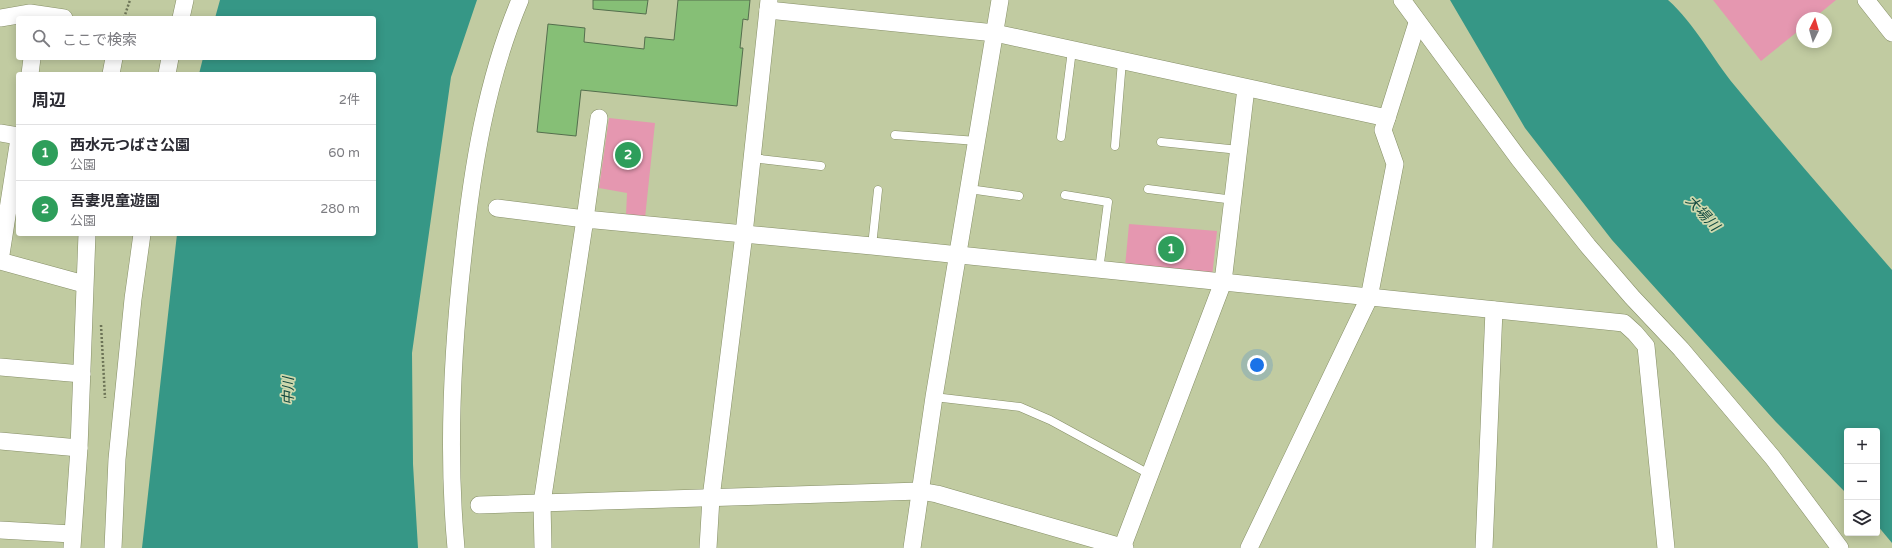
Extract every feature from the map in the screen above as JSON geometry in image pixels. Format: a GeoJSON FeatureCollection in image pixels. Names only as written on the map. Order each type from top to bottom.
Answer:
{"type":"FeatureCollection","features":[{"type":"Feature","properties":{"kind":"street"},"geometry":{"type":"LineString","coordinates":[[181,16],[185,0]]}},
{"type":"Feature","properties":{"kind":"street"},"geometry":{"type":"LineString","coordinates":[[456,548],[452,510],[451,452],[454,344],[468,205],[477,145],[483,119],[507,30],[520,0]]}},
{"type":"Feature","properties":{"kind":"street"},"geometry":{"type":"LineString","coordinates":[[912,548],[934,397],[1000,0]]}},
{"type":"Feature","properties":{"kind":"street"},"geometry":{"type":"LineString","coordinates":[[1402,0],[1417,23],[1519,159],[1588,246],[1632,297],[1682,349],[1773,458],[1840,548]]}},
{"type":"Feature","properties":{"kind":"street"},"geometry":{"type":"LineString","coordinates":[[1866,0],[1892,33]]}},
{"type":"Feature","properties":{"kind":"street"},"geometry":{"type":"LineString","coordinates":[[708,548],[711,498],[744,234],[768,5],[995,33],[1387,118]]}},
{"type":"Feature","properties":{"kind":"street"},"geometry":{"type":"LineString","coordinates":[[0,18],[40,11],[57,16]]}},
{"type":"Feature","properties":{"kind":"street"},"geometry":{"type":"LineString","coordinates":[[1249,548],[1369,298],[1395,164],[1383,130],[1417,23]]}},
{"type":"Feature","properties":{"kind":"street"},"geometry":{"type":"LineString","coordinates":[[30,72],[32,60]]}},
{"type":"Feature","properties":{"kind":"street"},"geometry":{"type":"LineString","coordinates":[[111,72],[114,60]]}},
{"type":"Feature","properties":{"kind":"street"},"geometry":{"type":"LineString","coordinates":[[167,72],[170,60]]}},
{"type":"Feature","properties":{"kind":"street"},"geometry":{"type":"LineString","coordinates":[[480,505],[920,491],[937,494],[1123,548],[1223,282],[1234,200],[1246,88]]}},
{"type":"Feature","properties":{"kind":"street"},"geometry":{"type":"LineString","coordinates":[[543,548],[542,503],[599,118]]}},
{"type":"Feature","properties":{"kind":"street"},"geometry":{"type":"LineString","coordinates":[[0,133],[16,136]]}},
{"type":"Feature","properties":{"kind":"street"},"geometry":{"type":"LineString","coordinates":[[16,157],[0,261],[84,284]]}},
{"type":"Feature","properties":{"kind":"street"},"geometry":{"type":"LineString","coordinates":[[497,208],[1624,323],[1646,346],[1666,548]]}},
{"type":"Feature","properties":{"kind":"street"},"geometry":{"type":"LineString","coordinates":[[0,530],[72,541],[79,448],[87,236]]}},
{"type":"Feature","properties":{"kind":"street"},"geometry":{"type":"LineString","coordinates":[[113,548],[118,451],[133,299],[142,236]]}},
{"type":"Feature","properties":{"kind":"street"},"geometry":{"type":"LineString","coordinates":[[1484,548],[1494,310]]}},
{"type":"Feature","properties":{"kind":"street"},"geometry":{"type":"LineString","coordinates":[[0,367],[82,374]]}},
{"type":"Feature","properties":{"kind":"street"},"geometry":{"type":"LineString","coordinates":[[0,441],[79,448]]}},
{"type":"Feature","properties":{"kind":"lane"},"geometry":{"type":"LineString","coordinates":[[1061,137],[1072,50]]}},
{"type":"Feature","properties":{"kind":"lane"},"geometry":{"type":"LineString","coordinates":[[1115,146],[1122,61]]}},
{"type":"Feature","properties":{"kind":"lane"},"geometry":{"type":"LineString","coordinates":[[895,135],[977,141]]}},
{"type":"Feature","properties":{"kind":"lane"},"geometry":{"type":"LineString","coordinates":[[1161,142],[1239,150]]}},
{"type":"Feature","properties":{"kind":"lane"},"geometry":{"type":"LineString","coordinates":[[752,158],[821,166]]}},
{"type":"Feature","properties":{"kind":"lane"},"geometry":{"type":"LineString","coordinates":[[1148,188],[1234,200]]}},
{"type":"Feature","properties":{"kind":"lane"},"geometry":{"type":"LineString","coordinates":[[968,189],[1019,196]]}},
{"type":"Feature","properties":{"kind":"lane"},"geometry":{"type":"LineString","coordinates":[[872,246],[878,190]]}},
{"type":"Feature","properties":{"kind":"lane"},"geometry":{"type":"LineString","coordinates":[[1065,195],[1108,202],[1098,270]]}},
{"type":"Feature","properties":{"kind":"lane"},"geometry":{"type":"LineString","coordinates":[[934,397],[1020,407],[1050,420],[1151,475]]}},
{"type":"Feature","properties":{"kind":"path"},"geometry":{"type":"LineString","coordinates":[[125,16],[130,0]]}},
{"type":"Feature","properties":{"kind":"path"},"geometry":{"type":"LineString","coordinates":[[101,318],[106,403]]}},
{"type":"Feature","properties":{"kind":"shaded area"},"geometry":{"type":"Polygon","coordinates":[[[1713,0],[1836,0],[1821,12],[1796,12],[1796,33],[1761,61],[1713,0]]]}},
{"type":"Feature","properties":{"kind":"shaded area"},"geometry":{"type":"Polygon","coordinates":[[[609,118],[655,123],[645,218],[626,215],[627,193],[599,188],[609,118]]]}},
{"type":"Feature","properties":{"kind":"shaded area"},"geometry":{"type":"Polygon","coordinates":[[[1129,224],[1217,231],[1212,277],[1125,267],[1129,224]]]}},
{"type":"Feature","properties":{"kind":"water","name":"中川"},"geometry":{"type":"Polygon","coordinates":[[[220,0],[477,0],[451,77],[412,353],[413,464],[418,548],[142,548],[177,236],[376,236],[376,72],[200,72],[202,60],[376,60],[376,16],[216,16],[220,0]]]}},
{"type":"Feature","properties":{"kind":"water","name":"大場川"},"geometry":{"type":"Polygon","coordinates":[[[1450,0],[1668,0],[1678,9],[1754,109],[1892,270],[1892,543],[1880,529],[1880,428],[1844,428],[1844,491],[1776,422],[1612,240],[1525,128],[1450,0]]]}},
{"type":"Feature","properties":{"kind":"building"},"geometry":{"type":"Polygon","coordinates":[[[593,0],[648,0],[646,14],[593,9],[593,0]]]}},
{"type":"Feature","properties":{"kind":"building"},"geometry":{"type":"Polygon","coordinates":[[[678,0],[750,0],[748,20],[743,19],[740,48],[743,48],[737,106],[581,90],[576,136],[537,132],[548,24],[585,28],[584,42],[644,49],[645,37],[674,40],[678,0]]]}},
{"type":"Feature","properties":{"kind":"place","name":"吾妻児童遊園"},"geometry":{"type":"Point","coordinates":[628,155]}},
{"type":"Feature","properties":{"kind":"place","name":"西水元つばさ公園"},"geometry":{"type":"Point","coordinates":[1171,249]}}]}
